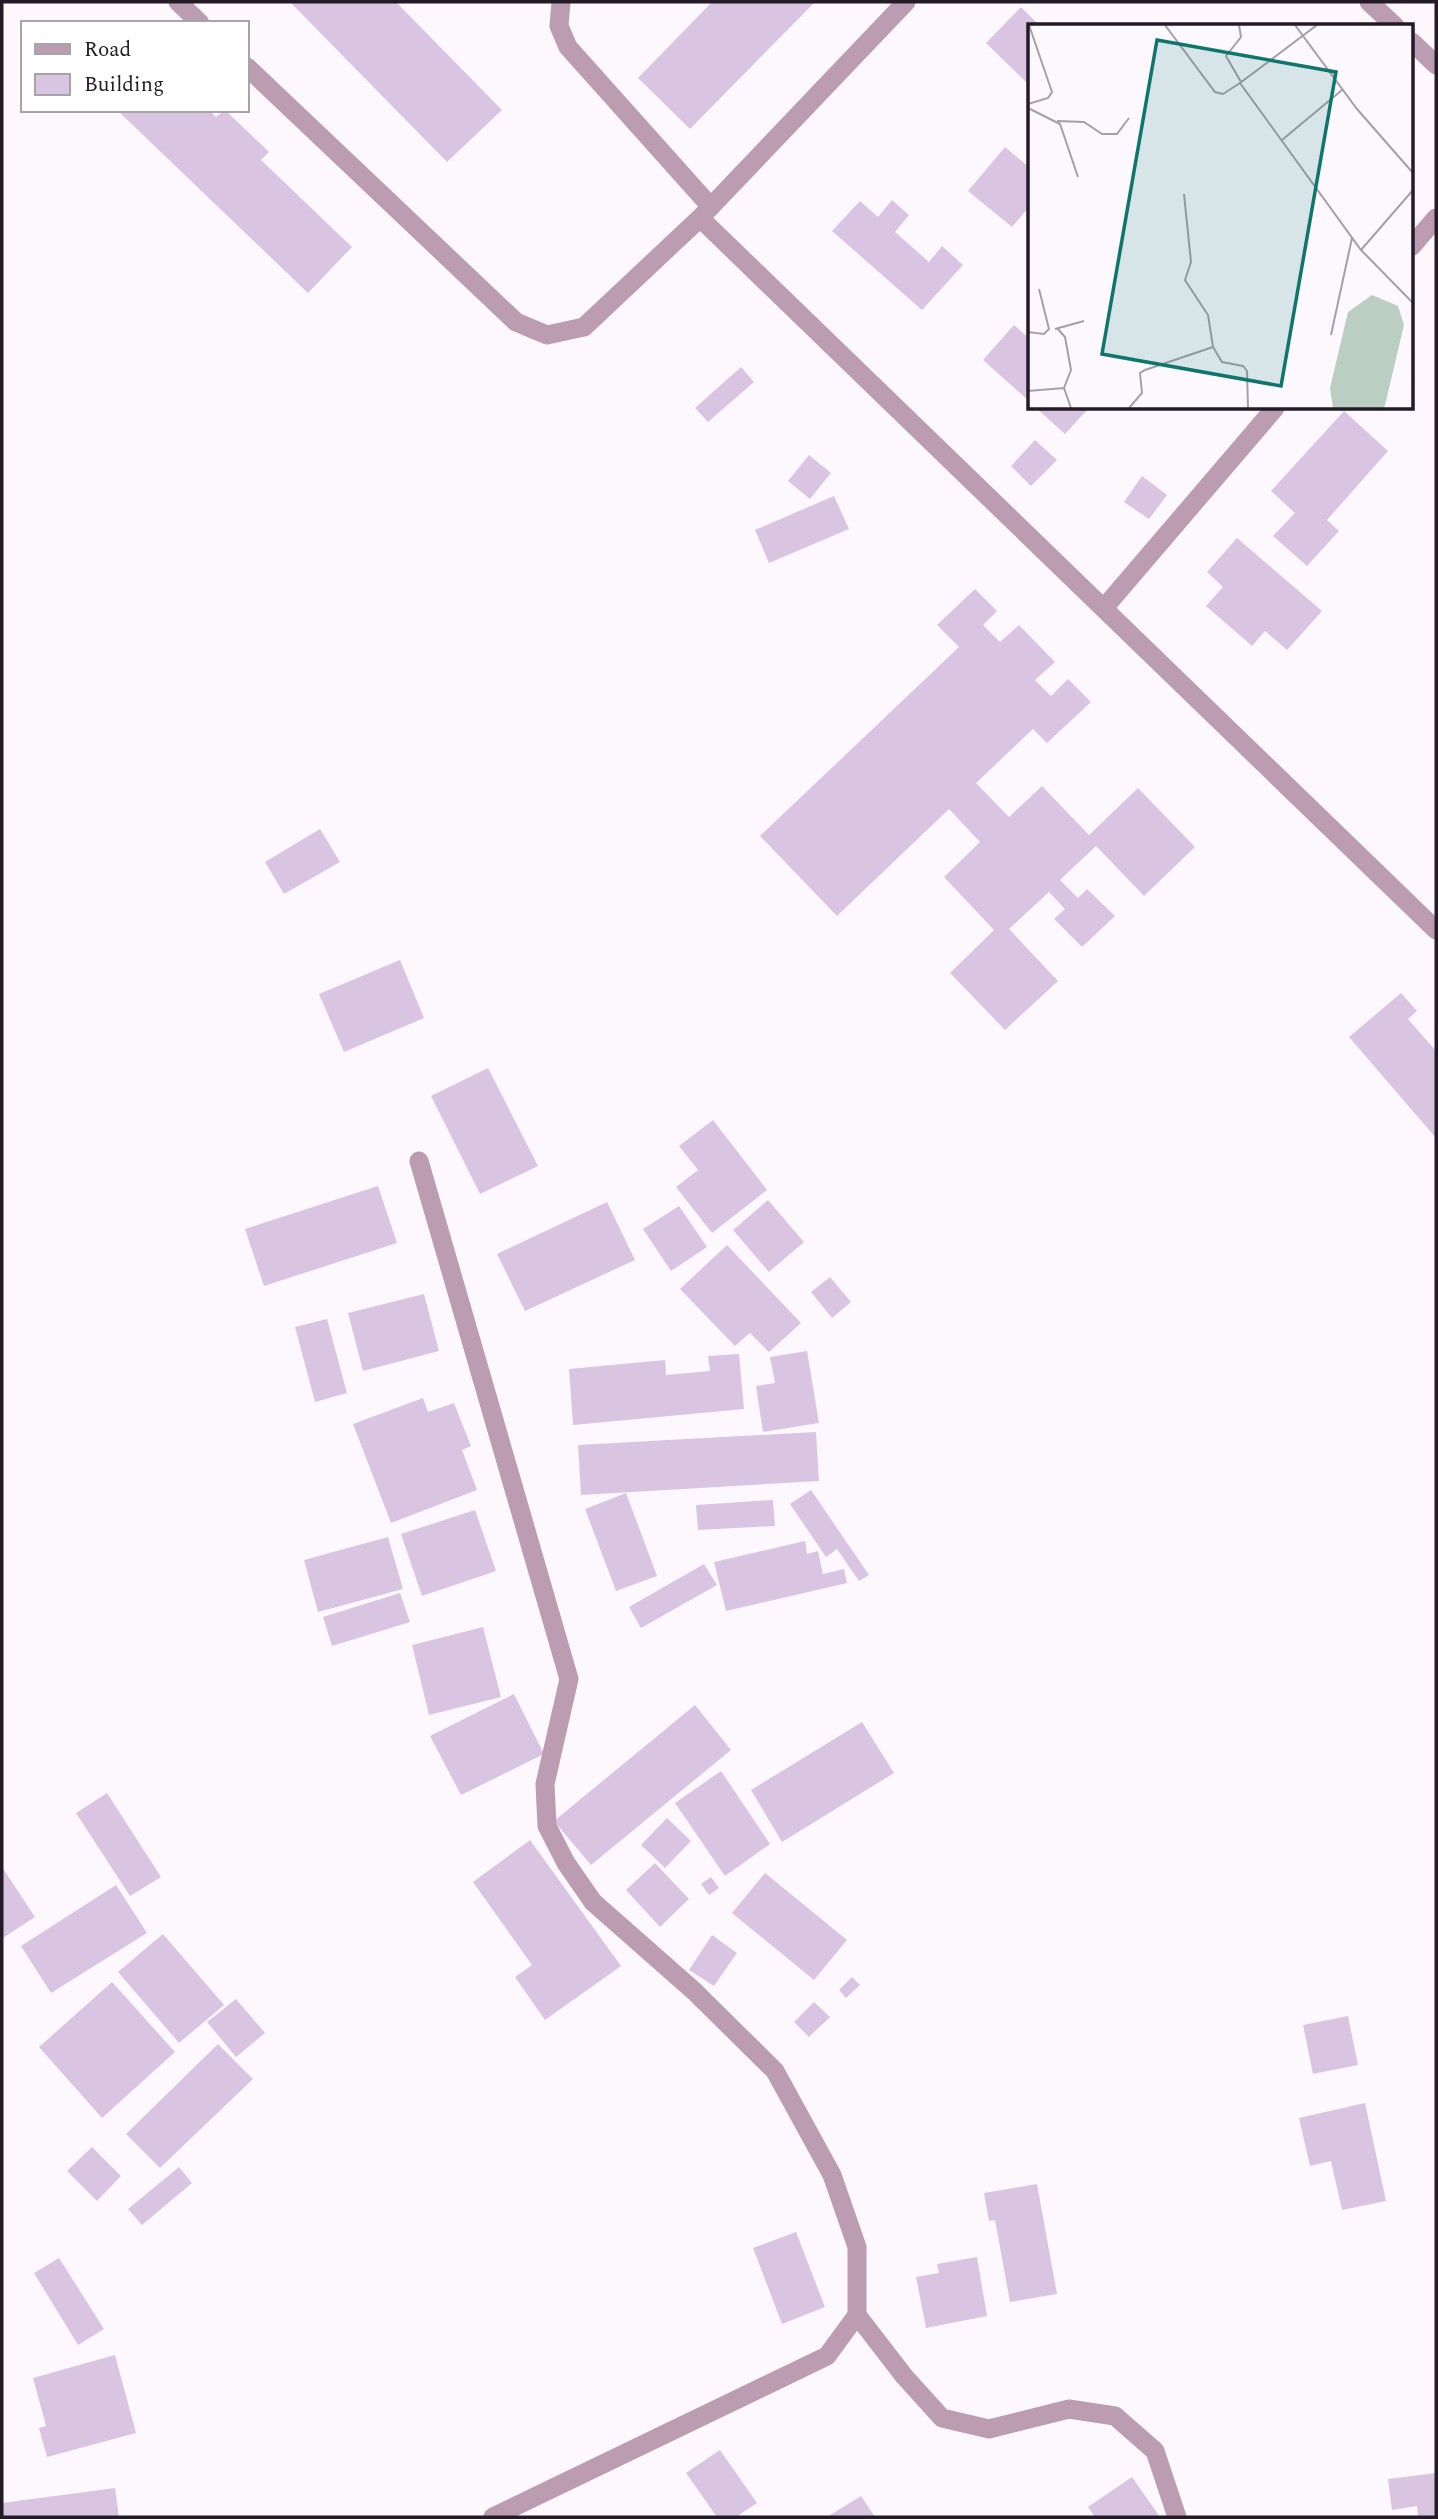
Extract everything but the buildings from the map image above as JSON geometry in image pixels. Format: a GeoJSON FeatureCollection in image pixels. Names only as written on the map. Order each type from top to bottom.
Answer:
{"type":"FeatureCollection","features":[{"type":"Feature","properties":{"kind":"street"},"geometry":{"type":"LineString","coordinates":[[178,2],[198,21]]}},
{"type":"Feature","properties":{"kind":"street"},"geometry":{"type":"LineString","coordinates":[[561,2],[559,26],[568,47],[705,212],[1104,608],[1436,930]]}},
{"type":"Feature","properties":{"kind":"street"},"geometry":{"type":"LineString","coordinates":[[248,68],[516,322],[547,335],[584,327],[705,212],[906,2]]}},
{"type":"Feature","properties":{"kind":"street"},"geometry":{"type":"LineString","coordinates":[[1369,2],[1393,24]]}},
{"type":"Feature","properties":{"kind":"street"},"geometry":{"type":"LineString","coordinates":[[1414,44],[1436,65]]}},
{"type":"Feature","properties":{"kind":"street"},"geometry":{"type":"LineString","coordinates":[[1414,244],[1436,218]]}},
{"type":"Feature","properties":{"kind":"street"},"geometry":{"type":"LineString","coordinates":[[1104,608],[1273,410]]}},
{"type":"Feature","properties":{"kind":"street"},"geometry":{"type":"LineString","coordinates":[[419,1161],[569,1679],[545,1784],[547,1826],[566,1863],[593,1902],[694,1991],[775,2071],[832,2175],[857,2247],[857,2315],[827,2356],[493,2517]]}},
{"type":"Feature","properties":{"kind":"street"},"geometry":{"type":"LineString","coordinates":[[857,2315],[904,2376],[942,2418],[989,2429],[1069,2409],[1115,2416],[1154,2451],[1177,2517]]}}]}
